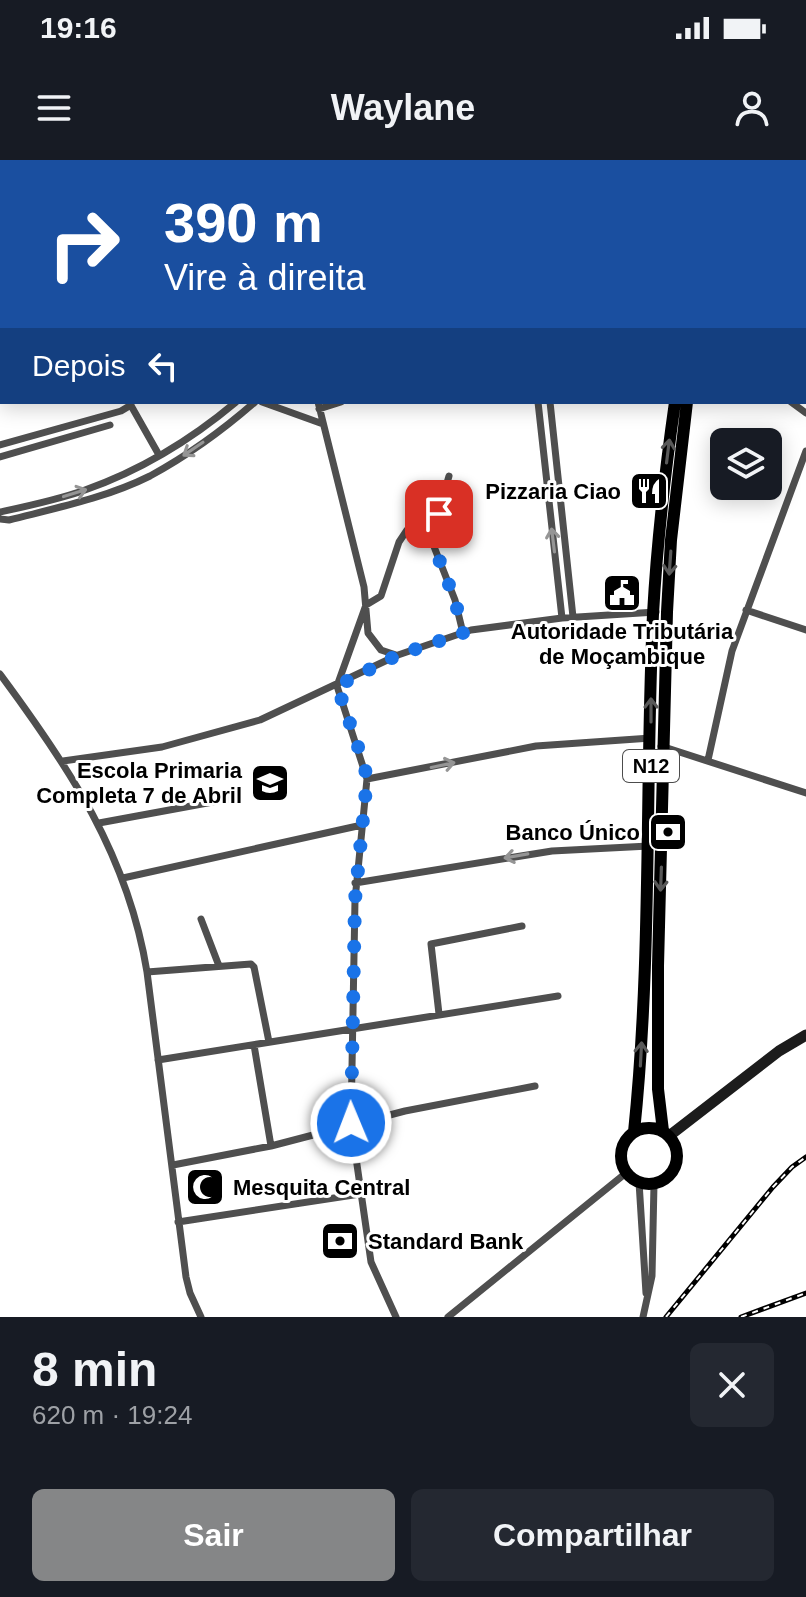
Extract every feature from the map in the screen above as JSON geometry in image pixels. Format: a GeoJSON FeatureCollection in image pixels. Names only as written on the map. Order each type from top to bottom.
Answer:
{"type":"FeatureCollection","features":[{"type":"Feature","properties":{"kind":"main road","name":"N12"},"geometry":{"type":"LineString","coordinates":[[666,1133],[658,1089],[649,846],[660,612],[657,554],[675,404]]}},
{"type":"Feature","properties":{"kind":"main road","name":"N12"},"geometry":{"type":"LineString","coordinates":[[660,612],[687,404]]}},
{"type":"Feature","properties":{"kind":"main road","name":"N12"},"geometry":{"type":"LineString","coordinates":[[634,1132],[652,966],[655,743]]}},
{"type":"Feature","properties":{"kind":"main road"},"geometry":{"type":"LineString","coordinates":[[666,1133],[806,1035]]}},
{"type":"Feature","properties":{"kind":"main road"},"geometry":{"type":"LineString","coordinates":[[648,1127],[666,1133],[675,1145],[676,1162],[669,1176],[654,1184],[639,1182],[626,1173],[621,1153],[627,1138],[634,1132],[648,1127]]}},
{"type":"Feature","properties":{"kind":"street"},"geometry":{"type":"LineString","coordinates":[[0,445],[121,411],[130,404],[159,455]]}},
{"type":"Feature","properties":{"kind":"street"},"geometry":{"type":"LineString","coordinates":[[0,512],[85,490],[159,455],[233,404]]}},
{"type":"Feature","properties":{"kind":"street"},"geometry":{"type":"LineString","coordinates":[[0,519],[9,520],[79,502],[149,476],[204,442],[252,404]]}},
{"type":"Feature","properties":{"kind":"street"},"geometry":{"type":"LineString","coordinates":[[268,404],[323,424]]}},
{"type":"Feature","properties":{"kind":"street"},"geometry":{"type":"LineString","coordinates":[[538,404],[562,618]]}},
{"type":"Feature","properties":{"kind":"street"},"geometry":{"type":"LineString","coordinates":[[550,404],[573,617]]}},
{"type":"Feature","properties":{"kind":"street"},"geometry":{"type":"LineString","coordinates":[[319,406],[364,587],[366,624],[371,640],[381,650],[398,655]]}},
{"type":"Feature","properties":{"kind":"street"},"geometry":{"type":"LineString","coordinates":[[0,457],[110,425]]}},
{"type":"Feature","properties":{"kind":"street"},"geometry":{"type":"LineString","coordinates":[[708,760],[723,685],[746,610],[806,451]]}},
{"type":"Feature","properties":{"kind":"street"},"geometry":{"type":"LineString","coordinates":[[449,476],[431,539],[455,600],[463,633]]}},
{"type":"Feature","properties":{"kind":"street"},"geometry":{"type":"LineString","coordinates":[[396,1317],[371,1262],[351,1123],[355,883],[367,779],[337,686],[366,605],[383,592],[399,542],[407,530]]}},
{"type":"Feature","properties":{"kind":"street"},"geometry":{"type":"LineString","coordinates":[[746,610],[806,630]]}},
{"type":"Feature","properties":{"kind":"street"},"geometry":{"type":"LineString","coordinates":[[63,761],[162,747],[260,720],[398,655],[463,633],[562,618],[660,612]]}},
{"type":"Feature","properties":{"kind":"street"},"geometry":{"type":"LineString","coordinates":[[0,674],[63,761],[99,823],[123,878],[140,932],[173,1165],[178,1222],[190,1293],[201,1317]]}},
{"type":"Feature","properties":{"kind":"street"},"geometry":{"type":"LineString","coordinates":[[367,779],[536,746],[655,743],[806,793]]}},
{"type":"Feature","properties":{"kind":"street"},"geometry":{"type":"LineString","coordinates":[[99,823],[229,799]]}},
{"type":"Feature","properties":{"kind":"street"},"geometry":{"type":"LineString","coordinates":[[123,878],[362,825]]}},
{"type":"Feature","properties":{"kind":"street"},"geometry":{"type":"LineString","coordinates":[[355,883],[552,851],[649,846]]}},
{"type":"Feature","properties":{"kind":"street"},"geometry":{"type":"LineString","coordinates":[[201,919],[219,966]]}},
{"type":"Feature","properties":{"kind":"street"},"geometry":{"type":"LineString","coordinates":[[439,1014],[431,944],[522,926]]}},
{"type":"Feature","properties":{"kind":"street"},"geometry":{"type":"LineString","coordinates":[[147,972],[247,963],[254,967],[269,1042]]}},
{"type":"Feature","properties":{"kind":"street"},"geometry":{"type":"LineString","coordinates":[[158,1060],[558,996]]}},
{"type":"Feature","properties":{"kind":"street"},"geometry":{"type":"LineString","coordinates":[[254,1045],[271,1146]]}},
{"type":"Feature","properties":{"kind":"street"},"geometry":{"type":"LineString","coordinates":[[173,1165],[271,1146],[351,1123],[535,1086]]}},
{"type":"Feature","properties":{"kind":"street"},"geometry":{"type":"LineString","coordinates":[[448,1317],[626,1173]]}},
{"type":"Feature","properties":{"kind":"street"},"geometry":{"type":"LineString","coordinates":[[639,1182],[647,1303]]}},
{"type":"Feature","properties":{"kind":"street"},"geometry":{"type":"LineString","coordinates":[[643,1317],[652,1276],[654,1184]]}},
{"type":"Feature","properties":{"kind":"street"},"geometry":{"type":"LineString","coordinates":[[178,1222],[360,1194]]}},
{"type":"Feature","properties":{"kind":"railway"},"geometry":{"type":"LineString","coordinates":[[666,1317],[773,1187],[806,1157]]}},
{"type":"Feature","properties":{"kind":"railway"},"geometry":{"type":"LineString","coordinates":[[741,1317],[806,1293]]}},
{"type":"Feature","properties":{"kind":"place","name":"Pizzaria Ciao"},"geometry":{"type":"Point","coordinates":[649,491]}},
{"type":"Feature","properties":{"kind":"place","name":"Autoridade Tributária de Moçambique"},"geometry":{"type":"Point","coordinates":[622,593]}},
{"type":"Feature","properties":{"kind":"place","name":"Escola Primaria Completa 7 de Abril"},"geometry":{"type":"Point","coordinates":[270,783]}},
{"type":"Feature","properties":{"kind":"place","name":"Banco Único"},"geometry":{"type":"Point","coordinates":[668,832]}},
{"type":"Feature","properties":{"kind":"place","name":"Mesquita Central"},"geometry":{"type":"Point","coordinates":[205,1187]}},
{"type":"Feature","properties":{"kind":"place","name":"Standard Bank"},"geometry":{"type":"Point","coordinates":[340,1241]}},
{"type":"Feature","properties":{"kind":"route"},"geometry":{"type":"LineString","coordinates":[[351,1123],[355,883],[367,779],[337,686],[398,655],[463,633],[455,600],[431,539],[439,514]]}}]}
